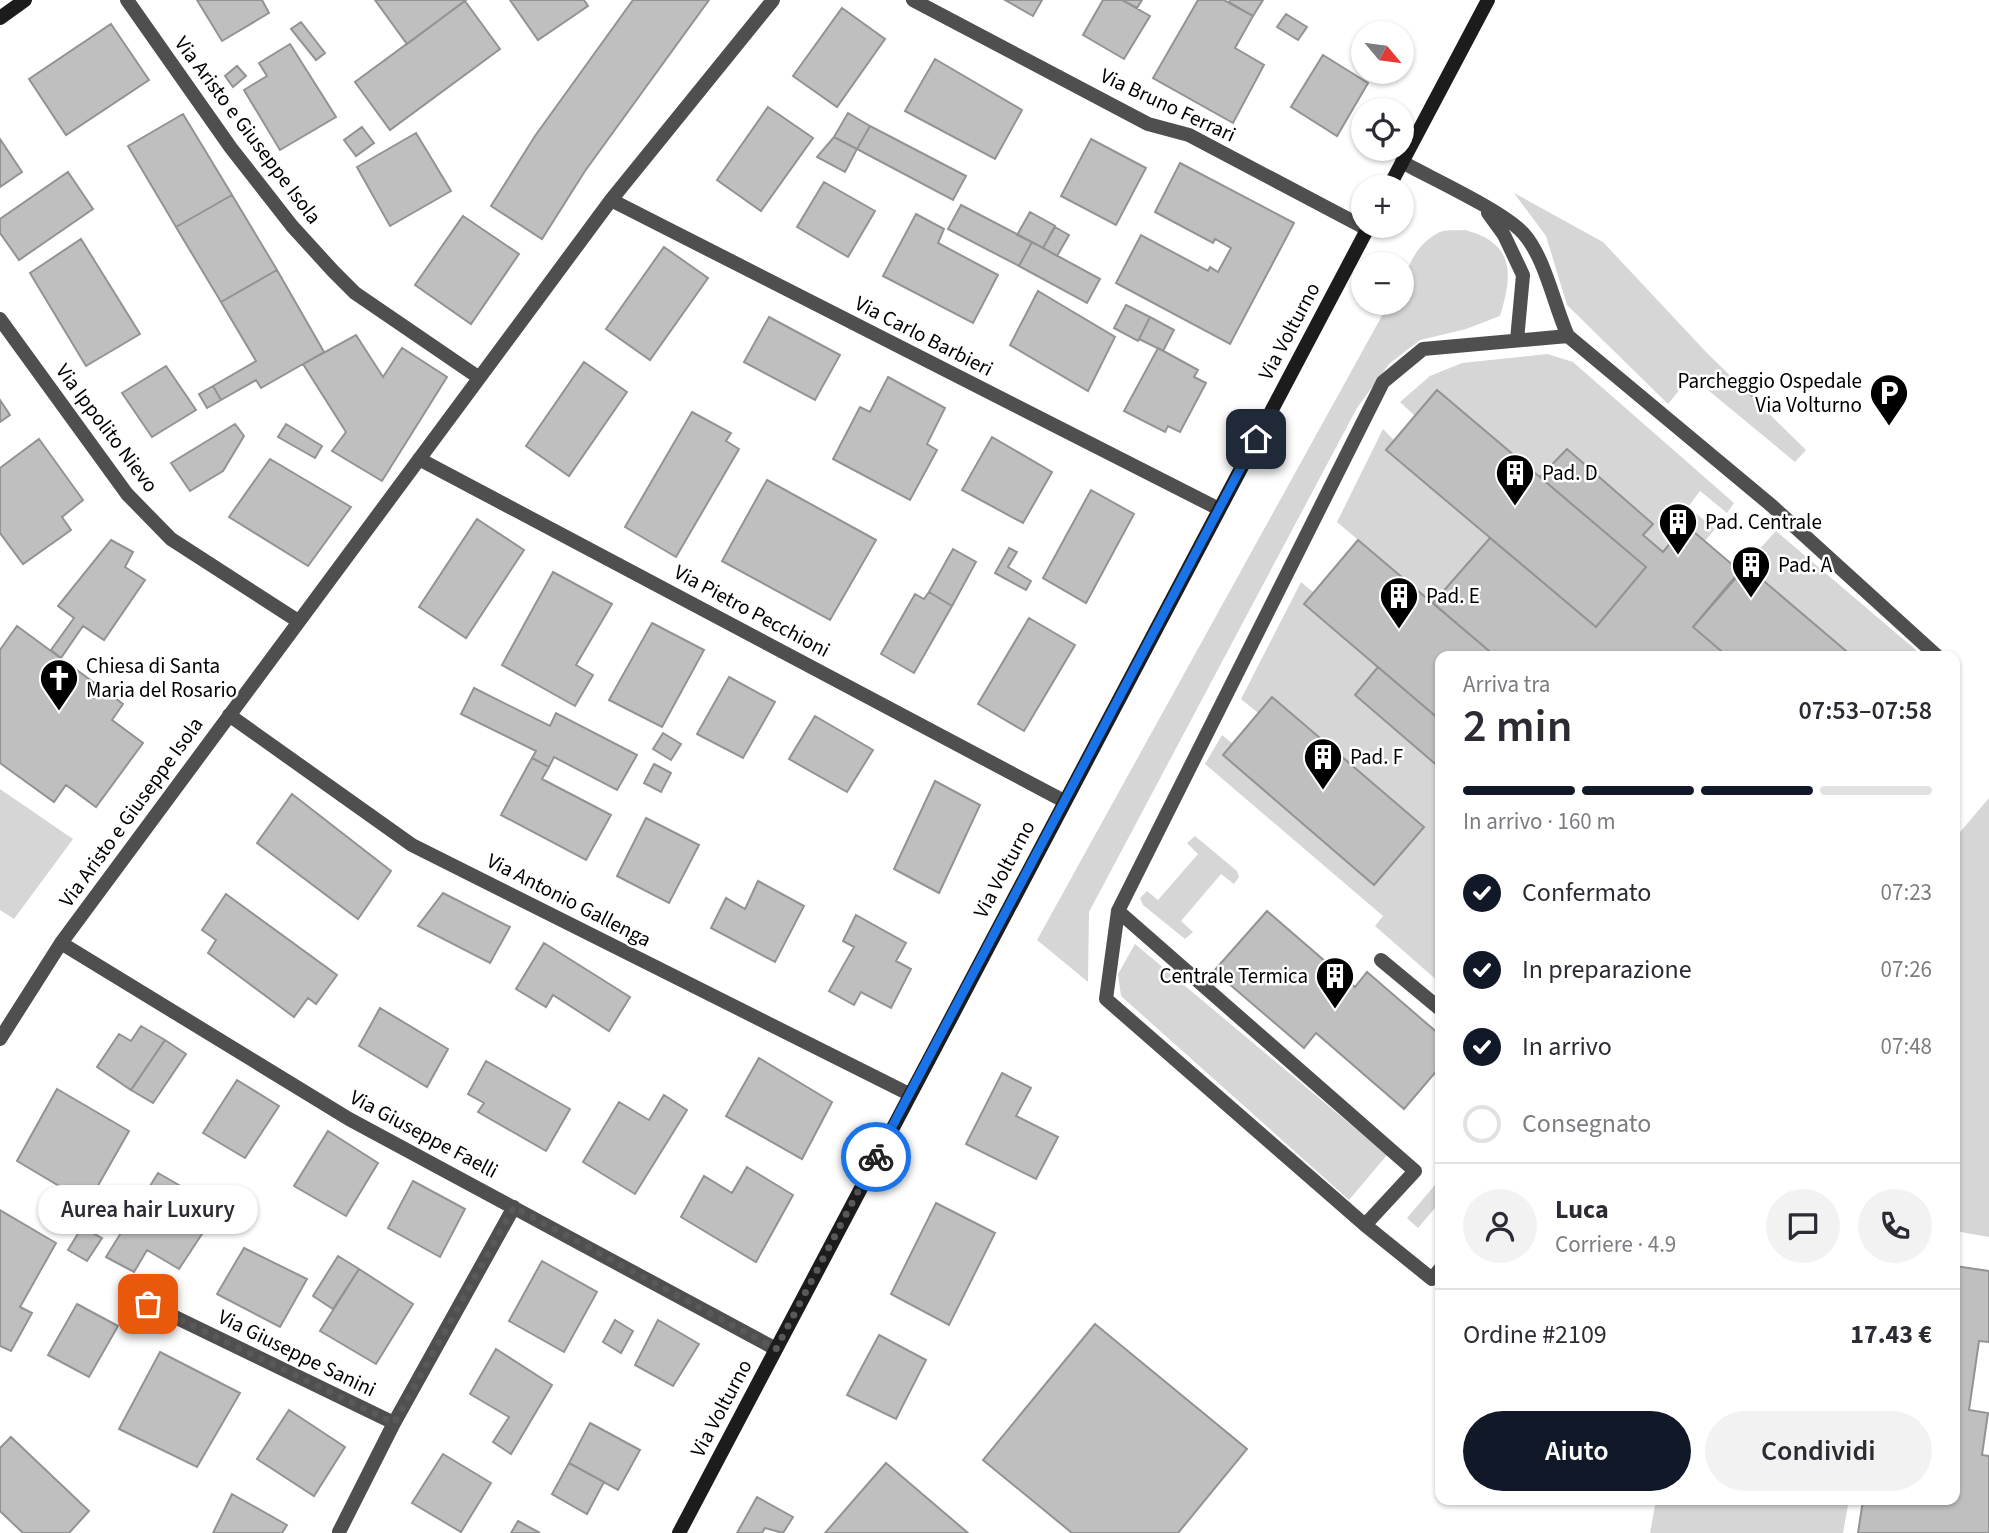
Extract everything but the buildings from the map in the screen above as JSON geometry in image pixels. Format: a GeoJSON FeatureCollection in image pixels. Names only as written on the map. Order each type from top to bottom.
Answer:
{"type":"FeatureCollection","features":[{"type":"Feature","properties":{"kind":"street"},"geometry":{"type":"LineString","coordinates":[[0,18],[25,0]]}},
{"type":"Feature","properties":{"kind":"street","name":"Via Aristo e Giuseppe Isola"},"geometry":{"type":"LineString","coordinates":[[127,0],[231,148],[292,226],[333,271],[355,293],[478,377]]}},
{"type":"Feature","properties":{"kind":"street","name":"Via Aristo e Giuseppe Isola"},"geometry":{"type":"LineString","coordinates":[[0,1040],[61,943],[478,377],[611,200],[773,0]]}},
{"type":"Feature","properties":{"kind":"street","name":"Via Bruno Ferrari"},"geometry":{"type":"LineString","coordinates":[[913,0],[1148,124],[1189,135],[1351,218]]}},
{"type":"Feature","properties":{"kind":"street"},"geometry":{"type":"LineString","coordinates":[[1395,175],[1488,0]]}},
{"type":"Feature","properties":{"kind":"street"},"geometry":{"type":"LineString","coordinates":[[1402,162],[1483,206],[1523,232],[1543,269],[1568,335],[1772,506],[1932,651]]}},
{"type":"Feature","properties":{"kind":"street","name":"Via Carlo Barbieri"},"geometry":{"type":"LineString","coordinates":[[611,200],[1219,509]]}},
{"type":"Feature","properties":{"kind":"street"},"geometry":{"type":"LineString","coordinates":[[1483,206],[1504,235],[1523,275],[1517,340]]}},
{"type":"Feature","properties":{"kind":"street","name":"Via Volturno"},"geometry":{"type":"LineString","coordinates":[[678,1533],[1362,238]]}},
{"type":"Feature","properties":{"kind":"street","name":"Via Ippolito Nievo"},"geometry":{"type":"LineString","coordinates":[[0,319],[136,503],[172,539],[298,621]]}},
{"type":"Feature","properties":{"kind":"street"},"geometry":{"type":"LineString","coordinates":[[1435,1275],[1432,1279],[1365,1225],[1106,999],[1118,911],[1383,382],[1423,349],[1568,335]]}},
{"type":"Feature","properties":{"kind":"street","name":"Via Pietro Pecchioni"},"geometry":{"type":"LineString","coordinates":[[419,459],[1064,801]]}},
{"type":"Feature","properties":{"kind":"street","name":"Via Antonio Gallenga"},"geometry":{"type":"LineString","coordinates":[[229,715],[412,845],[909,1094]]}},
{"type":"Feature","properties":{"kind":"street"},"geometry":{"type":"LineString","coordinates":[[1118,911],[1415,1171],[1365,1225]]}},
{"type":"Feature","properties":{"kind":"street","name":"Via Giuseppe Faelli"},"geometry":{"type":"LineString","coordinates":[[61,943],[349,1118],[776,1349]]}},
{"type":"Feature","properties":{"kind":"street"},"geometry":{"type":"LineString","coordinates":[[1381,960],[1435,1005]]}},
{"type":"Feature","properties":{"kind":"street"},"geometry":{"type":"LineString","coordinates":[[339,1532],[394,1423],[514,1207]]}},
{"type":"Feature","properties":{"kind":"street","name":"Via Giuseppe Sanini"},"geometry":{"type":"LineString","coordinates":[[148,1304],[394,1423]]}},
{"type":"Feature","properties":{"kind":"shaded area"},"geometry":{"type":"Polygon","coordinates":[[[1514,193],[1603,242],[1707,353],[1806,450],[1795,462],[1691,376],[1668,404],[1567,305],[1546,236],[1514,193]]]}},
{"type":"Feature","properties":{"kind":"shaded area"},"geometry":{"type":"Polygon","coordinates":[[[1465,230],[1481,236],[1501,252],[1508,274],[1500,316],[1466,329],[1420,340],[1389,364],[1357,408],[1089,912],[1088,982],[1037,940],[1382,315],[1414,315],[1415,254],[1429,239],[1447,231],[1465,230]]]}},
{"type":"Feature","properties":{"kind":"shaded area"},"geometry":{"type":"Polygon","coordinates":[[[1547,354],[1573,362],[1734,503],[1727,513],[1700,491],[1688,507],[1715,529],[1705,541],[1690,531],[1678,534],[1663,552],[1643,535],[1653,524],[1567,450],[1540,477],[1437,390],[1415,416],[1400,402],[1430,376],[1462,363],[1547,354]]]}},
{"type":"Feature","properties":{"kind":"shaded area"},"geometry":{"type":"Polygon","coordinates":[[[1383,429],[1490,538],[1433,603],[1337,522],[1383,429]]]}},
{"type":"Feature","properties":{"kind":"shaded area"},"geometry":{"type":"Polygon","coordinates":[[[1776,531],[1916,651],[1846,651],[1745,565],[1776,531]]]}},
{"type":"Feature","properties":{"kind":"shaded area"},"geometry":{"type":"Polygon","coordinates":[[[1301,582],[1313,592],[1304,604],[1378,667],[1355,695],[1435,764],[1435,979],[1375,926],[1383,916],[1205,764],[1222,735],[1233,744],[1223,755],[1374,884],[1424,827],[1272,697],[1258,713],[1241,699],[1301,582]]]}},
{"type":"Feature","properties":{"kind":"shaded area"},"geometry":{"type":"Polygon","coordinates":[[[0,789],[73,839],[14,919],[0,910],[0,789]]]}},
{"type":"Feature","properties":{"kind":"shaded area"},"geometry":{"type":"Polygon","coordinates":[[[1989,798],[1989,1237],[1960,1232],[1960,832],[1989,798]]]}},
{"type":"Feature","properties":{"kind":"shaded area"},"geometry":{"type":"Polygon","coordinates":[[[1195,836],[1237,871],[1239,877],[1234,884],[1221,874],[1181,921],[1193,932],[1185,939],[1143,905],[1140,898],[1147,891],[1158,900],[1198,854],[1187,843],[1195,836]]]}},
{"type":"Feature","properties":{"kind":"shaded area"},"geometry":{"type":"Polygon","coordinates":[[[1135,944],[1387,1155],[1349,1200],[1121,996],[1118,974],[1135,944]]]}},
{"type":"Feature","properties":{"kind":"shaded area"},"geometry":{"type":"Polygon","coordinates":[[[1435,1185],[1435,1208],[1418,1228],[1407,1218],[1435,1185]]]}},
{"type":"Feature","properties":{"kind":"shaded area"},"geometry":{"type":"Polygon","coordinates":[[[1655,1505],[1848,1505],[1843,1533],[1650,1533],[1655,1505]]]}},
{"type":"Feature","properties":{"kind":"way so far"},"geometry":{"type":"LineString","coordinates":[[148,1304],[394,1423],[514,1207],[776,1349],[876,1157]]}},
{"type":"Feature","properties":{"kind":"place","name":"Parcheggio Ospedale Via Volturno"},"geometry":{"type":"Point","coordinates":[1889,427]}},
{"type":"Feature","properties":{"kind":"place","name":"Pad. D"},"geometry":{"type":"Point","coordinates":[1515,507]}},
{"type":"Feature","properties":{"kind":"place","name":"Pad. Centrale"},"geometry":{"type":"Point","coordinates":[1678,556]}},
{"type":"Feature","properties":{"kind":"place","name":"Pad. A"},"geometry":{"type":"Point","coordinates":[1751,599]}},
{"type":"Feature","properties":{"kind":"place","name":"Pad. E"},"geometry":{"type":"Point","coordinates":[1399,630]}},
{"type":"Feature","properties":{"kind":"place","name":"Chiesa di Santa Maria del Rosario"},"geometry":{"type":"Point","coordinates":[59,712]}},
{"type":"Feature","properties":{"kind":"place","name":"Pad. F"},"geometry":{"type":"Point","coordinates":[1323,791]}},
{"type":"Feature","properties":{"kind":"place","name":"Centrale Termica"},"geometry":{"type":"Point","coordinates":[1335,1010]}},
{"type":"Feature","properties":{"kind":"place","name":"Aurea hair Luxury"},"geometry":{"type":"Point","coordinates":[148,1304]}},
{"type":"Feature","properties":{"kind":"route"},"geometry":{"type":"LineString","coordinates":[[876,1157],[1256,439]]}}]}
